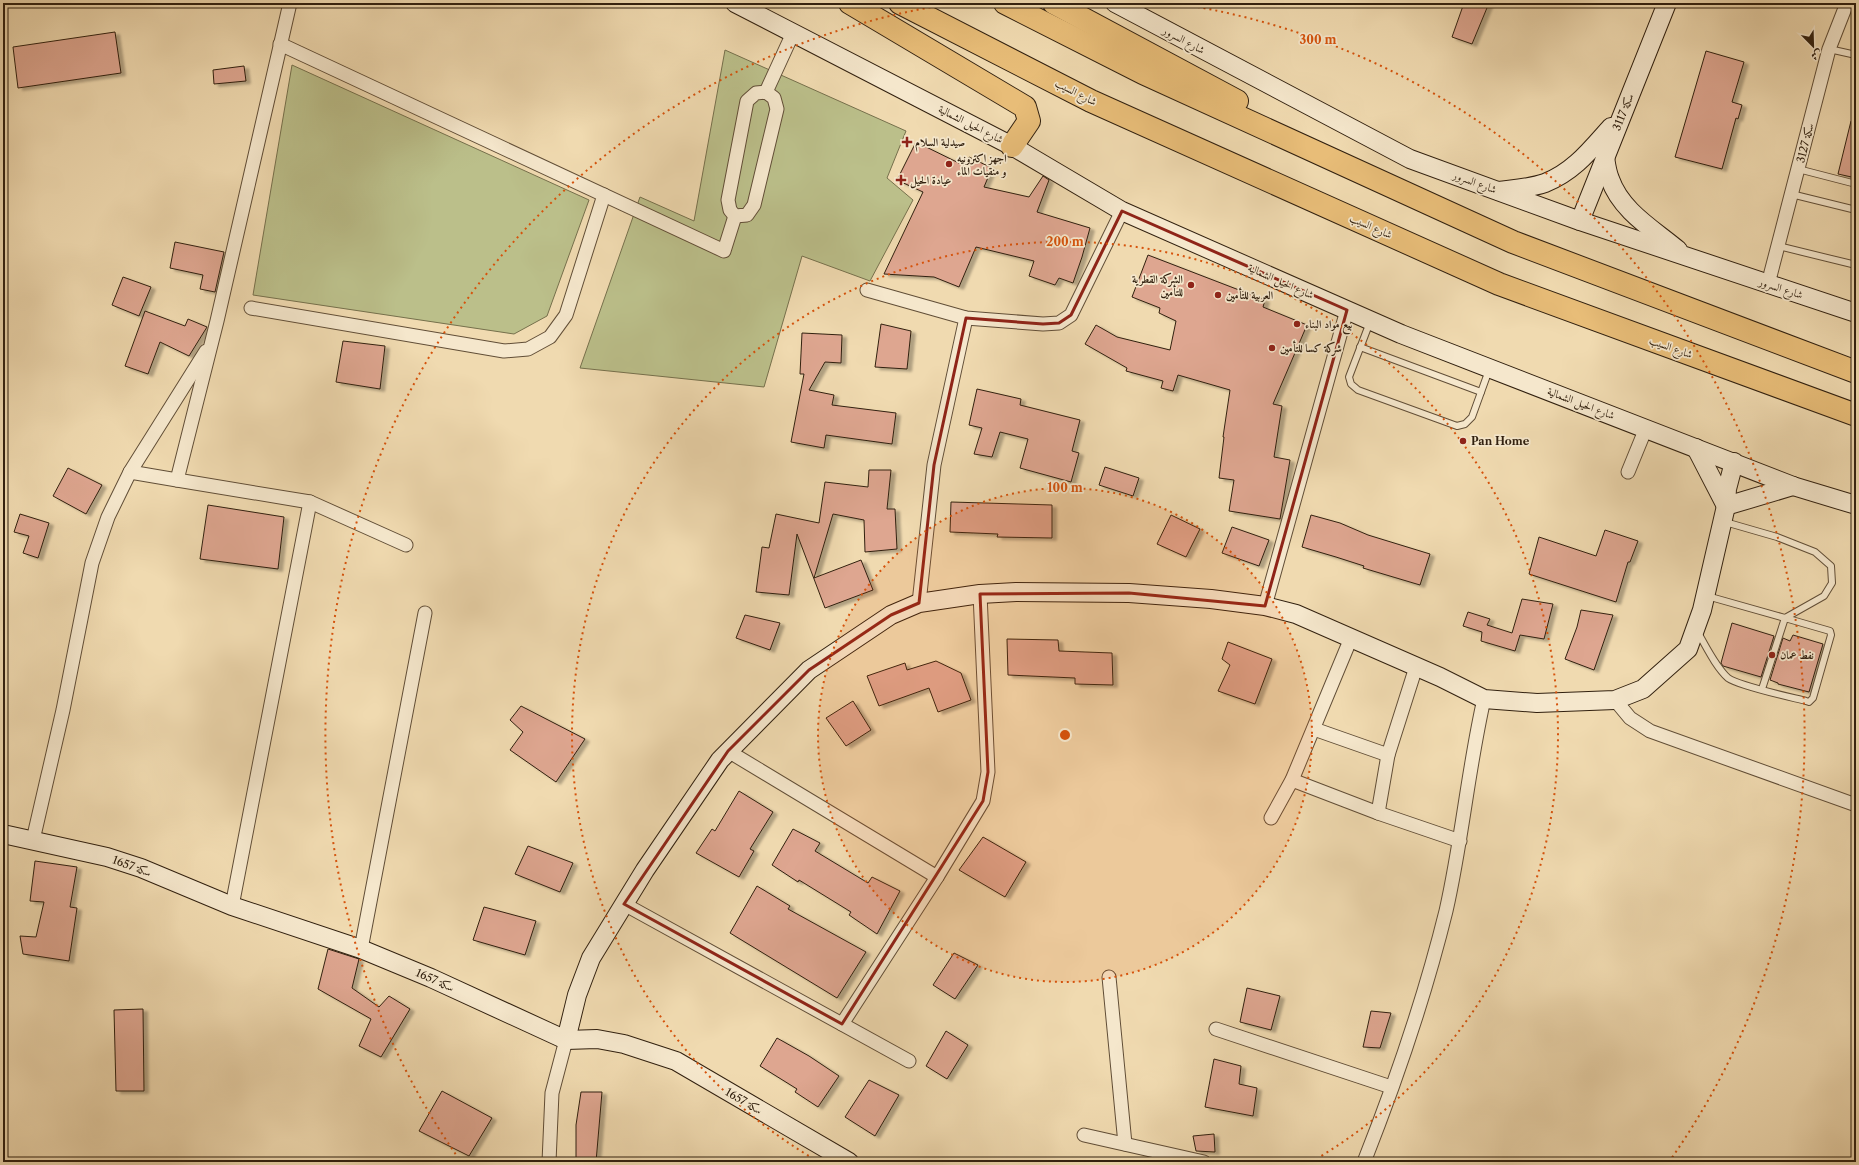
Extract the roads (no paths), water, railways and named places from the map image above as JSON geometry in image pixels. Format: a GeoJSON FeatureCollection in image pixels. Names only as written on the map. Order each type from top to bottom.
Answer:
{"type":"FeatureCollection","features":[{"type":"Feature","properties":{"kind":"highway"},"geometry":{"type":"LineString","coordinates":[[850,3],[1025,107],[1029,121],[1012,146]]}},
{"type":"Feature","properties":{"kind":"highway","name":"شارع السيب"},"geometry":{"type":"LineString","coordinates":[[900,3],[1091,101],[1499,284],[1856,415]]}},
{"type":"Feature","properties":{"kind":"highway"},"geometry":{"type":"LineString","coordinates":[[1006,3],[1143,73],[1513,242],[1856,372]]}},
{"type":"Feature","properties":{"kind":"highway"},"geometry":{"type":"LineString","coordinates":[[1054,3],[1316,144],[1335,161]]}},
{"type":"Feature","properties":{"kind":"street"},"geometry":{"type":"LineString","coordinates":[[177,480],[211,343],[290,3]]}},
{"type":"Feature","properties":{"kind":"street","name":"شارع الحيل الشمالية"},"geometry":{"type":"LineString","coordinates":[[736,3],[1012,146],[1122,211],[1401,334],[1793,486],[1855,505]]}},
{"type":"Feature","properties":{"kind":"street","name":"شارع السرور"},"geometry":{"type":"LineString","coordinates":[[1115,3],[1410,159],[1580,221],[1856,313]]}},
{"type":"Feature","properties":{"kind":"street","name":"سكة 3117"},"geometry":{"type":"LineString","coordinates":[[1580,221],[1667,3]]}},
{"type":"Feature","properties":{"kind":"street","name":"سكة 3127"},"geometry":{"type":"LineString","coordinates":[[1768,284],[1829,49],[1847,3]]}},
{"type":"Feature","properties":{"kind":"street"},"geometry":{"type":"LineString","coordinates":[[766,92],[793,33]]}},
{"type":"Feature","properties":{"kind":"street"},"geometry":{"type":"LineString","coordinates":[[280,44],[724,251],[735,216]]}},
{"type":"Feature","properties":{"kind":"street"},"geometry":{"type":"LineString","coordinates":[[766,92],[774,98],[777,109],[754,205],[747,215],[735,216],[730,210],[728,200],[747,101],[756,93],[766,92]]}},
{"type":"Feature","properties":{"kind":"street"},"geometry":{"type":"LineString","coordinates":[[1499,191],[1545,183],[1569,170],[1593,149],[1621,116]]}},
{"type":"Feature","properties":{"kind":"street"},"geometry":{"type":"LineString","coordinates":[[1605,157],[1609,178],[1618,197],[1630,212],[1687,257]]}},
{"type":"Feature","properties":{"kind":"street"},"geometry":{"type":"LineString","coordinates":[[251,308],[504,352],[528,349],[550,337],[566,315],[604,195]]}},
{"type":"Feature","properties":{"kind":"street"},"geometry":{"type":"LineString","coordinates":[[867,290],[966,318],[1043,324],[1059,323],[1071,314],[1122,211]]}},
{"type":"Feature","properties":{"kind":"street"},"geometry":{"type":"LineString","coordinates":[[1265,606],[1347,310]]}},
{"type":"Feature","properties":{"kind":"street"},"geometry":{"type":"LineString","coordinates":[[919,603],[934,465],[966,318]]}},
{"type":"Feature","properties":{"kind":"street"},"geometry":{"type":"LineString","coordinates":[[33,840],[62,710],[92,563],[108,517],[130,472],[211,343]]}},
{"type":"Feature","properties":{"kind":"street"},"geometry":{"type":"LineString","coordinates":[[1628,472],[1646,428]]}},
{"type":"Feature","properties":{"kind":"street"},"geometry":{"type":"LineString","coordinates":[[1696,448],[1724,513]]}},
{"type":"Feature","properties":{"kind":"street"},"geometry":{"type":"LineString","coordinates":[[549,1162],[552,1093],[577,995],[591,958],[624,904],[720,760],[728,751],[809,670],[891,615],[919,603],[980,594],[1016,592],[1130,593],[1210,599],[1265,606],[1296,614],[1484,699],[1538,704],[1615,700],[1642,689],[1688,649],[1702,610],[1724,513],[1727,489],[1741,465]]}},
{"type":"Feature","properties":{"kind":"street"},"geometry":{"type":"LineString","coordinates":[[130,472],[310,502],[406,545]]}},
{"type":"Feature","properties":{"kind":"street"},"geometry":{"type":"LineString","coordinates":[[1724,513],[1793,486]]}},
{"type":"Feature","properties":{"kind":"street"},"geometry":{"type":"LineString","coordinates":[[232,906],[310,502]]}},
{"type":"Feature","properties":{"kind":"street"},"geometry":{"type":"LineString","coordinates":[[842,1024],[937,877],[982,801],[988,772],[980,594]]}},
{"type":"Feature","properties":{"kind":"street"},"geometry":{"type":"LineString","coordinates":[[361,949],[425,612]]}},
{"type":"Feature","properties":{"kind":"street"},"geometry":{"type":"LineString","coordinates":[[1271,818],[1292,780],[1351,638]]}},
{"type":"Feature","properties":{"kind":"street"},"geometry":{"type":"LineString","coordinates":[[1378,813],[1388,755],[1416,667]]}},
{"type":"Feature","properties":{"kind":"street"},"geometry":{"type":"LineString","coordinates":[[1364,1162],[1392,1087],[1424,989],[1446,911],[1460,841],[1474,741],[1484,699]]}},
{"type":"Feature","properties":{"kind":"street"},"geometry":{"type":"LineString","coordinates":[[1615,700],[1630,718],[1650,732],[1856,805]]}},
{"type":"Feature","properties":{"kind":"street"},"geometry":{"type":"LineString","coordinates":[[1314,728],[1388,755]]}},
{"type":"Feature","properties":{"kind":"street"},"geometry":{"type":"LineString","coordinates":[[728,751],[937,877]]}},
{"type":"Feature","properties":{"kind":"street"},"geometry":{"type":"LineString","coordinates":[[1292,780],[1378,813],[1460,841]]}},
{"type":"Feature","properties":{"kind":"street","name":"سكة 1657"},"geometry":{"type":"LineString","coordinates":[[3,834],[108,857],[140,868],[232,906],[361,949],[431,978],[566,1040],[597,1039],[624,1044],[676,1061],[849,1162]]}},
{"type":"Feature","properties":{"kind":"street"},"geometry":{"type":"LineString","coordinates":[[624,904],[909,1061]]}},
{"type":"Feature","properties":{"kind":"street"},"geometry":{"type":"LineString","coordinates":[[1108,977],[1124,1144]]}},
{"type":"Feature","properties":{"kind":"street"},"geometry":{"type":"LineString","coordinates":[[1216,1029],[1392,1087]]}},
{"type":"Feature","properties":{"kind":"street"},"geometry":{"type":"LineString","coordinates":[[1084,1135],[1204,1162]]}},
{"type":"Feature","properties":{"kind":"lane"},"geometry":{"type":"LineString","coordinates":[[1829,49],[1856,55]]}},
{"type":"Feature","properties":{"kind":"lane"},"geometry":{"type":"LineString","coordinates":[[1798,169],[1856,184]]}},
{"type":"Feature","properties":{"kind":"lane"},"geometry":{"type":"LineString","coordinates":[[1791,194],[1856,210]]}},
{"type":"Feature","properties":{"kind":"lane"},"geometry":{"type":"LineString","coordinates":[[1778,246],[1856,265]]}},
{"type":"Feature","properties":{"kind":"lane"},"geometry":{"type":"LineString","coordinates":[[1371,320],[1349,377],[1351,384],[1358,390],[1457,426],[1465,424],[1472,417],[1490,368]]}},
{"type":"Feature","properties":{"kind":"lane"},"geometry":{"type":"LineString","coordinates":[[1360,347],[1481,392]]}},
{"type":"Feature","properties":{"kind":"lane"},"geometry":{"type":"LineString","coordinates":[[1724,513],[1815,552],[1831,566],[1832,583],[1824,596],[1785,618],[1762,689]]}},
{"type":"Feature","properties":{"kind":"lane"},"geometry":{"type":"LineString","coordinates":[[1695,628],[1720,669],[1729,679],[1809,702],[1813,698],[1831,632],[1705,595]]}},
{"type":"Feature","properties":{"kind":"place","name":"صيدلية السلام"},"geometry":{"type":"Point","coordinates":[907,142]}},
{"type":"Feature","properties":{"kind":"place","name":"اجهز اكترونيه و منقيات الماء"},"geometry":{"type":"Point","coordinates":[949,164]}},
{"type":"Feature","properties":{"kind":"place","name":"عيادة الحيل"},"geometry":{"type":"Point","coordinates":[901,180]}},
{"type":"Feature","properties":{"kind":"place","name":"الشركة القطرية للتأمين"},"geometry":{"type":"Point","coordinates":[1191,285]}},
{"type":"Feature","properties":{"kind":"place","name":"العربية للتأمين"},"geometry":{"type":"Point","coordinates":[1218,295]}},
{"type":"Feature","properties":{"kind":"place","name":"بيع مواد البناء"},"geometry":{"type":"Point","coordinates":[1297,324]}},
{"type":"Feature","properties":{"kind":"place","name":"شركة كسا للتأمين"},"geometry":{"type":"Point","coordinates":[1272,348]}},
{"type":"Feature","properties":{"kind":"place","name":"Pan Home"},"geometry":{"type":"Point","coordinates":[1463,441]}},
{"type":"Feature","properties":{"kind":"place","name":"نفط عمان"},"geometry":{"type":"Point","coordinates":[1772,655]}}]}
